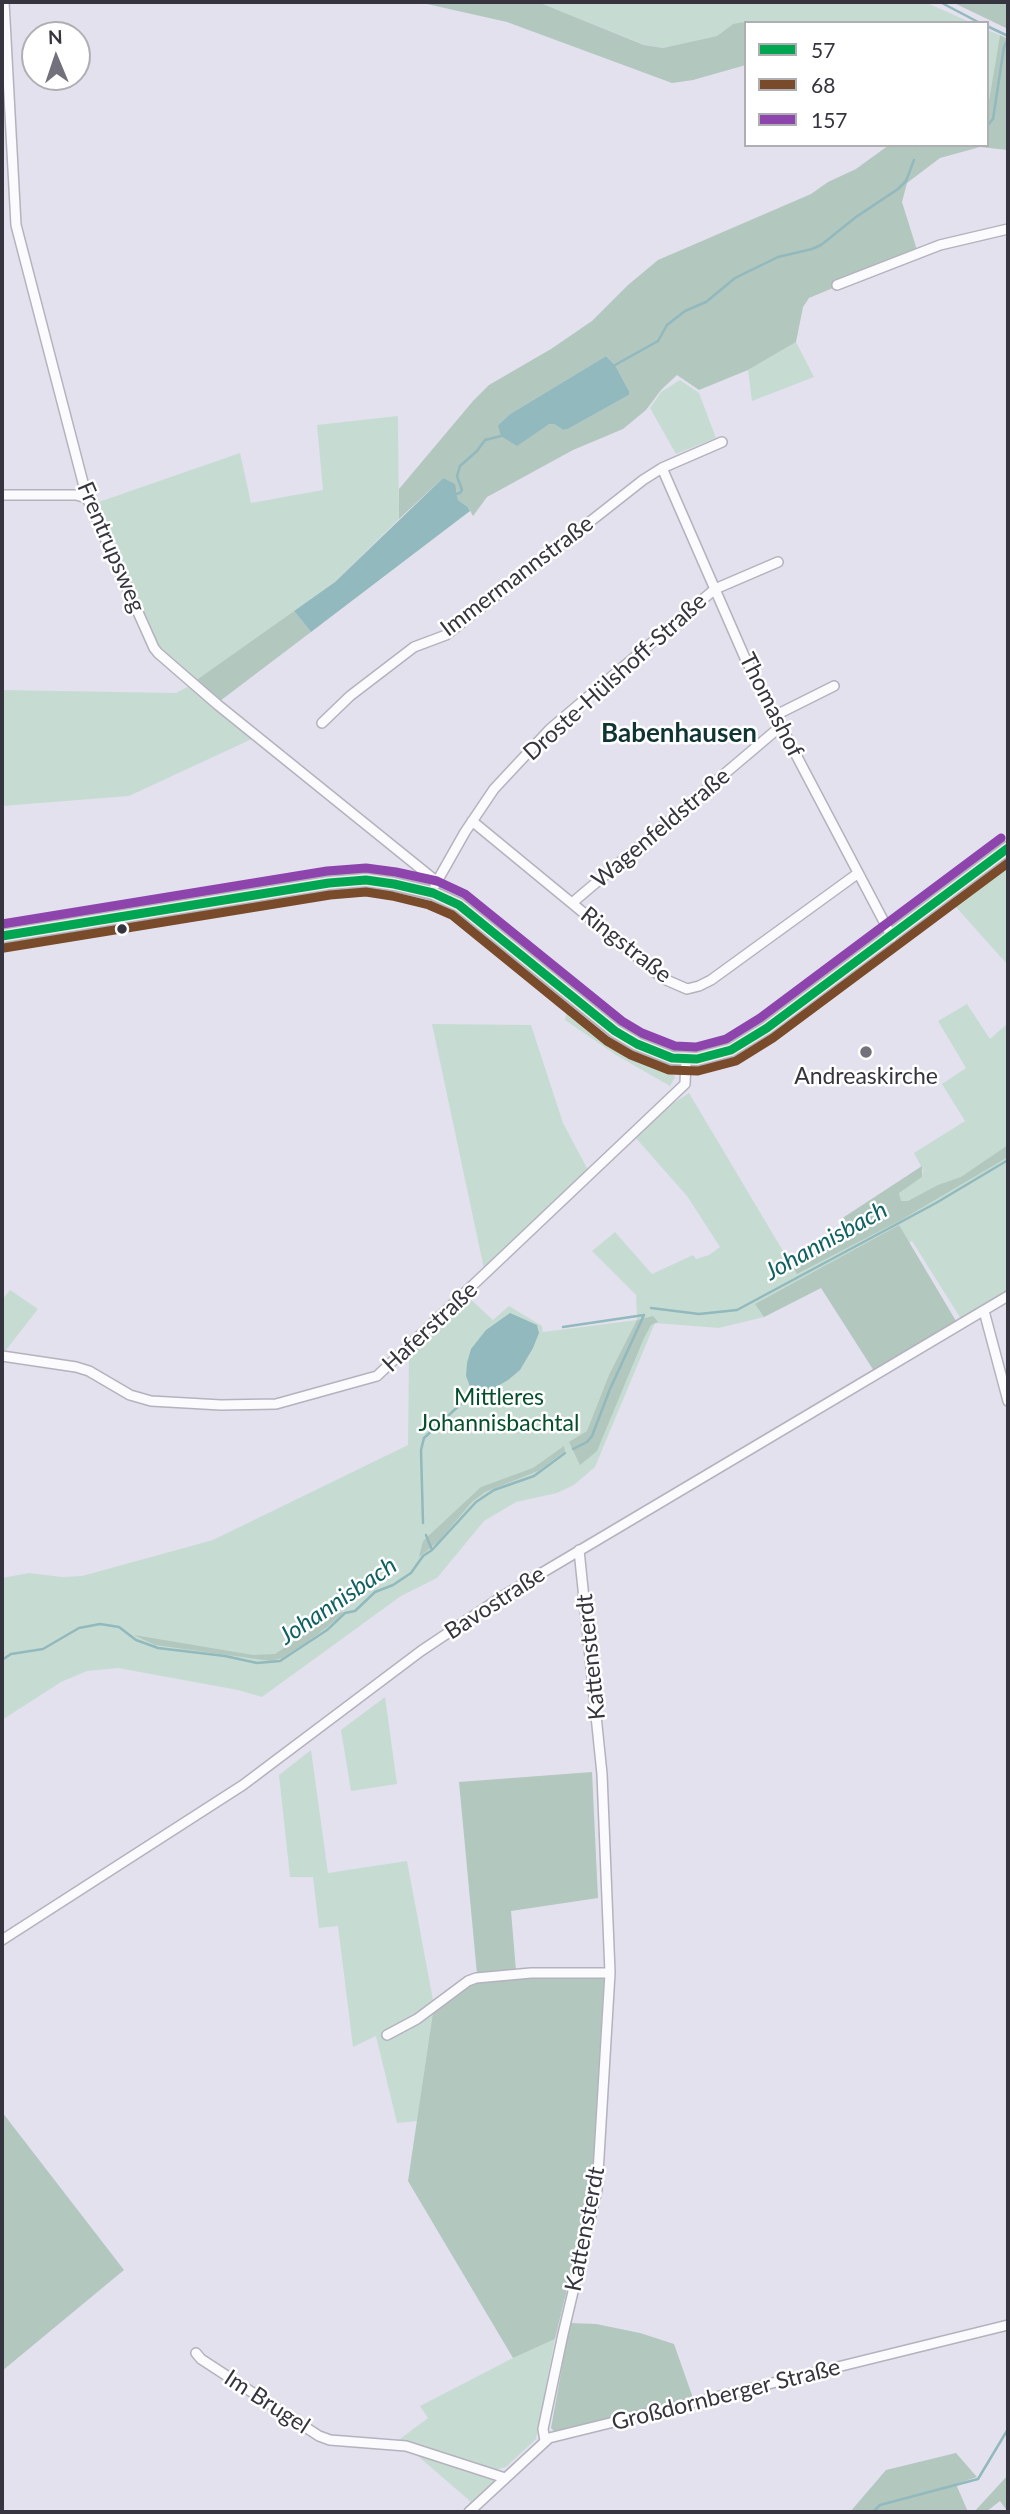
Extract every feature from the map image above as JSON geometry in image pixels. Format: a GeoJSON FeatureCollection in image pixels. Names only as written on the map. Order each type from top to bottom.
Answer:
{"type":"FeatureCollection","features":[{"type":"Feature","properties":{"kind":"main road"},"geometry":{"type":"LineString","coordinates":[[2,936],[328,883],[374,881],[435,887],[615,1031],[654,1053],[686,1060],[711,1058],[747,1041],[892,937],[1008,848]]}},
{"type":"Feature","properties":{"kind":"street","name":"Frentrupsweg"},"geometry":{"type":"LineString","coordinates":[[4,2],[16,225],[87,498],[158,653],[435,887]]}},
{"type":"Feature","properties":{"kind":"street"},"geometry":{"type":"LineString","coordinates":[[837,285],[940,245],[1008,229]]}},
{"type":"Feature","properties":{"kind":"street","name":"Immermannstraße"},"geometry":{"type":"LineString","coordinates":[[322,723],[350,696],[414,647],[446,635],[643,480],[662,468],[722,442]]}},
{"type":"Feature","properties":{"kind":"street","name":"Thomashof"},"geometry":{"type":"LineString","coordinates":[[662,468],[745,658],[892,937]]}},
{"type":"Feature","properties":{"kind":"street"},"geometry":{"type":"LineString","coordinates":[[2,495],[76,495],[87,498]]}},
{"type":"Feature","properties":{"kind":"street","name":"Droste-Hülshoff-Straße"},"geometry":{"type":"LineString","coordinates":[[435,887],[472,821],[494,789],[550,729],[715,589],[778,562]]}},
{"type":"Feature","properties":{"kind":"street"},"geometry":{"type":"LineString","coordinates":[[776,715],[834,686]]}},
{"type":"Feature","properties":{"kind":"street","name":"Wagenfeldstraße"},"geometry":{"type":"LineString","coordinates":[[572,903],[781,726]]}},
{"type":"Feature","properties":{"kind":"street","name":"Ringstraße"},"geometry":{"type":"LineString","coordinates":[[472,821],[664,979],[687,989],[711,980],[858,874]]}},
{"type":"Feature","properties":{"kind":"street","name":"Haferstraße"},"geometry":{"type":"LineString","coordinates":[[2,1356],[76,1367],[89,1371],[130,1395],[163,1402],[276,1404],[377,1376],[685,1084],[686,1060]]}},
{"type":"Feature","properties":{"kind":"street","name":"Bavostraße"},"geometry":{"type":"LineString","coordinates":[[2,1940],[194,1819],[430,1645],[503,1596],[1008,1296]]}},
{"type":"Feature","properties":{"kind":"street"},"geometry":{"type":"LineString","coordinates":[[984,1311],[1008,1401]]}},
{"type":"Feature","properties":{"kind":"street","name":"Kattensterdt"},"geometry":{"type":"LineString","coordinates":[[545,2441],[543,2429],[597,2190],[610,1973],[601,1764],[579,1550]]}},
{"type":"Feature","properties":{"kind":"street"},"geometry":{"type":"LineString","coordinates":[[387,2035],[417,2019],[468,1981],[476,1978],[531,1973],[610,1973]]}},
{"type":"Feature","properties":{"kind":"street","name":"Großdornberger Straße"},"geometry":{"type":"LineString","coordinates":[[469,2512],[545,2441],[1008,2325]]}},
{"type":"Feature","properties":{"kind":"street","name":"Im Brugel"},"geometry":{"type":"LineString","coordinates":[[196,2353],[201,2359],[319,2436],[330,2440],[406,2446],[505,2478]]}},
{"type":"Feature","properties":{"kind":"green space"},"geometry":{"type":"Polygon","coordinates":[[[538,2],[925,2],[968,21],[744,21],[733,24],[717,36],[663,48],[645,45],[538,2]]]}},
{"type":"Feature","properties":{"kind":"green space"},"geometry":{"type":"Polygon","coordinates":[[[989,31],[1000,35],[989,100],[989,31]]]}},
{"type":"Feature","properties":{"kind":"green space"},"geometry":{"type":"Polygon","coordinates":[[[796,342],[814,377],[752,401],[748,370],[796,342]]]}},
{"type":"Feature","properties":{"kind":"green space"},"geometry":{"type":"Polygon","coordinates":[[[680,380],[699,393],[716,438],[676,454],[650,408],[661,392],[680,380]]]}},
{"type":"Feature","properties":{"kind":"green space"},"geometry":{"type":"Polygon","coordinates":[[[398,416],[399,519],[335,582],[195,681],[160,652],[93,504],[240,453],[251,503],[323,490],[317,425],[398,416]]]}},
{"type":"Feature","properties":{"kind":"green space"},"geometry":{"type":"Polygon","coordinates":[[[189,686],[254,738],[129,796],[2,806],[2,690],[176,693],[189,686]]]}},
{"type":"Feature","properties":{"kind":"green space"},"geometry":{"type":"Polygon","coordinates":[[[1008,864],[1008,965],[954,905],[1008,864]]]}},
{"type":"Feature","properties":{"kind":"green space","name":"Mittleres Johannisbachtal"},"geometry":{"type":"Polygon","coordinates":[[[967,1004],[990,1039],[1008,1023],[1008,1289],[961,1319],[912,1241],[764,1317],[719,1328],[655,1323],[595,1467],[574,1485],[557,1493],[516,1502],[484,1521],[437,1578],[401,1596],[262,1697],[238,1690],[118,1668],[87,1671],[61,1682],[2,1720],[2,1578],[29,1573],[62,1577],[82,1576],[213,1540],[408,1445],[409,1352],[467,1296],[493,1320],[509,1306],[542,1326],[543,1332],[637,1320],[636,1295],[592,1251],[615,1232],[652,1274],[693,1255],[696,1259],[709,1255],[720,1247],[687,1196],[634,1136],[663,1110],[689,1093],[789,1261],[900,1200],[901,1190],[922,1177],[923,1170],[914,1153],[965,1121],[942,1084],[966,1068],[938,1021],[967,1004]]]}},
{"type":"Feature","properties":{"kind":"green space"},"geometry":{"type":"Polygon","coordinates":[[[567,1009],[632,1054],[650,1064],[668,1068],[675,1077],[670,1086],[616,1055],[565,1020],[567,1009]]]}},
{"type":"Feature","properties":{"kind":"green space"},"geometry":{"type":"Polygon","coordinates":[[[432,1024],[531,1025],[563,1123],[588,1170],[484,1269],[432,1024]]]}},
{"type":"Feature","properties":{"kind":"green space"},"geometry":{"type":"Polygon","coordinates":[[[10,1290],[38,1309],[6,1350],[2,1351],[2,1300],[10,1290]]]}},
{"type":"Feature","properties":{"kind":"green space"},"geometry":{"type":"Polygon","coordinates":[[[385,1697],[397,1784],[351,1791],[341,1730],[385,1697]]]}},
{"type":"Feature","properties":{"kind":"green space"},"geometry":{"type":"Polygon","coordinates":[[[311,1750],[328,1873],[407,1861],[433,2000],[468,1975],[516,1971],[433,2012],[417,2121],[397,2123],[376,2036],[353,2047],[338,1926],[319,1928],[313,1877],[290,1877],[279,1775],[311,1750]]]}},
{"type":"Feature","properties":{"kind":"green space"},"geometry":{"type":"Polygon","coordinates":[[[555,2339],[536,2439],[506,2467],[495,2470],[396,2442],[428,2418],[420,2406],[555,2339]]]}},
{"type":"Feature","properties":{"kind":"green space"},"geometry":{"type":"Polygon","coordinates":[[[418,2456],[492,2476],[495,2480],[471,2502],[418,2456]]]}},
{"type":"Feature","properties":{"kind":"shaded area"},"geometry":{"type":"Polygon","coordinates":[[[418,2],[538,2],[644,45],[663,48],[717,36],[733,24],[743,22],[744,66],[672,83],[507,22],[418,2]]]}},
{"type":"Feature","properties":{"kind":"shaded area"},"geometry":{"type":"Polygon","coordinates":[[[952,2],[1008,2],[1008,29],[952,2]]]}},
{"type":"Feature","properties":{"kind":"shaded area"},"geometry":{"type":"Polygon","coordinates":[[[1000,35],[1008,39],[1008,150],[980,147],[989,147],[989,100],[1000,35]]]}},
{"type":"Feature","properties":{"kind":"shaded area"},"geometry":{"type":"Polygon","coordinates":[[[886,147],[980,147],[940,158],[907,183],[902,202],[917,250],[840,280],[833,288],[809,298],[803,307],[796,342],[748,370],[699,390],[677,375],[646,410],[623,429],[573,450],[487,497],[473,516],[468,507],[458,500],[456,489],[443,478],[399,519],[399,489],[489,385],[551,349],[592,321],[658,260],[811,194],[828,182],[856,169],[886,147]],[[606,356],[510,414],[498,425],[554,424],[563,430],[568,429],[629,395],[615,365],[606,356]]]}},
{"type":"Feature","properties":{"kind":"shaded area"},"geometry":{"type":"Polygon","coordinates":[[[606,356],[615,365],[629,395],[568,429],[563,430],[549,424],[517,446],[501,436],[498,425],[510,414],[606,356]]]}},
{"type":"Feature","properties":{"kind":"shaded area"},"geometry":{"type":"Polygon","coordinates":[[[443,478],[455,484],[458,500],[470,511],[311,632],[294,611],[335,582],[443,478]]]}},
{"type":"Feature","properties":{"kind":"shaded area"},"geometry":{"type":"Polygon","coordinates":[[[294,611],[311,632],[220,701],[195,681],[294,611]]]}},
{"type":"Feature","properties":{"kind":"shaded area"},"geometry":{"type":"Polygon","coordinates":[[[1008,1145],[1008,1157],[901,1220],[797,1274],[791,1263],[813,1251],[815,1253],[842,1235],[843,1230],[838,1221],[922,1166],[922,1177],[899,1193],[901,1201],[908,1201],[938,1185],[961,1177],[1008,1145]]]}},
{"type":"Feature","properties":{"kind":"shaded area"},"geometry":{"type":"Polygon","coordinates":[[[899,1225],[956,1321],[874,1371],[821,1288],[764,1317],[755,1304],[899,1225]]]}},
{"type":"Feature","properties":{"kind":"shaded area"},"geometry":{"type":"Polygon","coordinates":[[[510,1313],[537,1325],[539,1333],[533,1348],[520,1370],[508,1380],[491,1390],[481,1392],[471,1389],[466,1376],[471,1349],[486,1330],[510,1313]]]}},
{"type":"Feature","properties":{"kind":"shaded area"},"geometry":{"type":"Polygon","coordinates":[[[653,1316],[658,1322],[651,1325],[644,1338],[597,1451],[580,1465],[569,1442],[587,1431],[609,1375],[637,1320],[653,1316]]]}},
{"type":"Feature","properties":{"kind":"shaded area"},"geometry":{"type":"Polygon","coordinates":[[[564,1446],[565,1451],[538,1471],[485,1492],[472,1502],[439,1541],[419,1557],[423,1541],[481,1487],[533,1468],[564,1446]]]}},
{"type":"Feature","properties":{"kind":"shaded area"},"geometry":{"type":"Polygon","coordinates":[[[344,1612],[308,1641],[282,1658],[271,1661],[155,1645],[134,1635],[253,1655],[275,1654],[337,1613],[344,1612]]]}},
{"type":"Feature","properties":{"kind":"shaded area"},"geometry":{"type":"Polygon","coordinates":[[[592,1772],[598,1898],[511,1911],[516,1971],[477,1974],[459,1782],[592,1772]]]}},
{"type":"Feature","properties":{"kind":"shaded area"},"geometry":{"type":"Polygon","coordinates":[[[517,1977],[604,1977],[592,2186],[555,2339],[513,2358],[408,2181],[433,2012],[473,1982],[517,1977]]]}},
{"type":"Feature","properties":{"kind":"shaded area"},"geometry":{"type":"Polygon","coordinates":[[[2,2112],[124,2270],[2,2371],[2,2112]]]}},
{"type":"Feature","properties":{"kind":"shaded area"},"geometry":{"type":"Polygon","coordinates":[[[570,2323],[596,2324],[640,2333],[674,2344],[693,2398],[555,2432],[551,2428],[570,2323]]]}},
{"type":"Feature","properties":{"kind":"shaded area"},"geometry":{"type":"Polygon","coordinates":[[[956,2453],[977,2477],[956,2484],[968,2512],[850,2512],[886,2470],[956,2453]]]}},
{"type":"Feature","properties":{"kind":"shaded area"},"geometry":{"type":"Polygon","coordinates":[[[1008,2475],[1008,2512],[1000,2501],[986,2512],[974,2512],[1008,2475]]]}},
{"type":"Feature","properties":{"kind":"waterway"},"geometry":{"type":"LineString","coordinates":[[940,2],[976,21]]}},
{"type":"Feature","properties":{"kind":"waterway"},"geometry":{"type":"LineString","coordinates":[[989,27],[1008,36]]}},
{"type":"Feature","properties":{"kind":"waterway"},"geometry":{"type":"LineString","coordinates":[[989,124],[993,119],[1004,47],[1008,39]]}},
{"type":"Feature","properties":{"kind":"waterway"},"geometry":{"type":"LineString","coordinates":[[615,365],[658,341],[667,325],[685,311],[706,302],[735,278],[778,257],[821,245],[898,189],[906,181],[914,160]]}},
{"type":"Feature","properties":{"kind":"waterway"},"geometry":{"type":"LineString","coordinates":[[456,494],[462,490],[457,476],[460,466],[485,440],[501,436]]}},
{"type":"Feature","properties":{"kind":"waterway"},"geometry":{"type":"LineString","coordinates":[[151,905],[340,874],[367,873]]}},
{"type":"Feature","properties":{"kind":"waterway","name":"Johannisbach"},"geometry":{"type":"LineString","coordinates":[[651,1308],[699,1314],[737,1310],[936,1203],[1008,1160]]}},
{"type":"Feature","properties":{"kind":"waterway","name":"Johannisbach"},"geometry":{"type":"LineString","coordinates":[[563,1327],[644,1315]]}},
{"type":"Feature","properties":{"kind":"waterway"},"geometry":{"type":"LineString","coordinates":[[573,1449],[587,1442],[592,1436],[644,1315]]}},
{"type":"Feature","properties":{"kind":"waterway","name":"Johannisbach"},"geometry":{"type":"LineString","coordinates":[[423,1523],[421,1450],[424,1438],[477,1389]]}},
{"type":"Feature","properties":{"kind":"waterway"},"geometry":{"type":"LineString","coordinates":[[432,1550],[476,1502],[494,1490],[534,1476],[565,1453]]}},
{"type":"Feature","properties":{"kind":"waterway","name":"Johannisbach"},"geometry":{"type":"LineString","coordinates":[[2,1660],[11,1654],[43,1649],[79,1628],[100,1624],[119,1627],[136,1640],[158,1648],[225,1656],[257,1663],[280,1661],[327,1630],[345,1613],[355,1611],[375,1592],[393,1585],[411,1573],[423,1556],[432,1550],[426,1535]]}},
{"type":"Feature","properties":{"kind":"waterway"},"geometry":{"type":"LineString","coordinates":[[873,2512],[880,2505],[978,2479],[1008,2429]]}},
{"type":"Feature","properties":{"kind":"transit line","name":"157"},"geometry":{"type":"LineString","coordinates":[[2,924],[327,871],[366,868],[396,872],[437,881],[465,894],[622,1021],[642,1033],[675,1046],[696,1047],[726,1039],[760,1018],[1001,838]]}},
{"type":"Feature","properties":{"kind":"transit line","name":"57"},"geometry":{"type":"LineString","coordinates":[[2,936],[329,883],[366,880],[394,884],[433,893],[459,905],[615,1031],[637,1044],[672,1058],[697,1059],[731,1050],[767,1028],[1008,848]]}},
{"type":"Feature","properties":{"kind":"transit line","name":"68"},"geometry":{"type":"LineString","coordinates":[[4,948],[330,895],[366,892],[392,896],[429,905],[452,915],[607,1041],[631,1055],[669,1070],[698,1071],[736,1061],[773,1038],[1008,863]]}},
{"type":"Feature","properties":{"kind":"place","name":"Andreaskirche"},"geometry":{"type":"Point","coordinates":[866,1052]}},
{"type":"Feature","properties":{"kind":"district","name":"Babenhausen"},"geometry":{"type":"Point","coordinates":[679,734]}}]}
